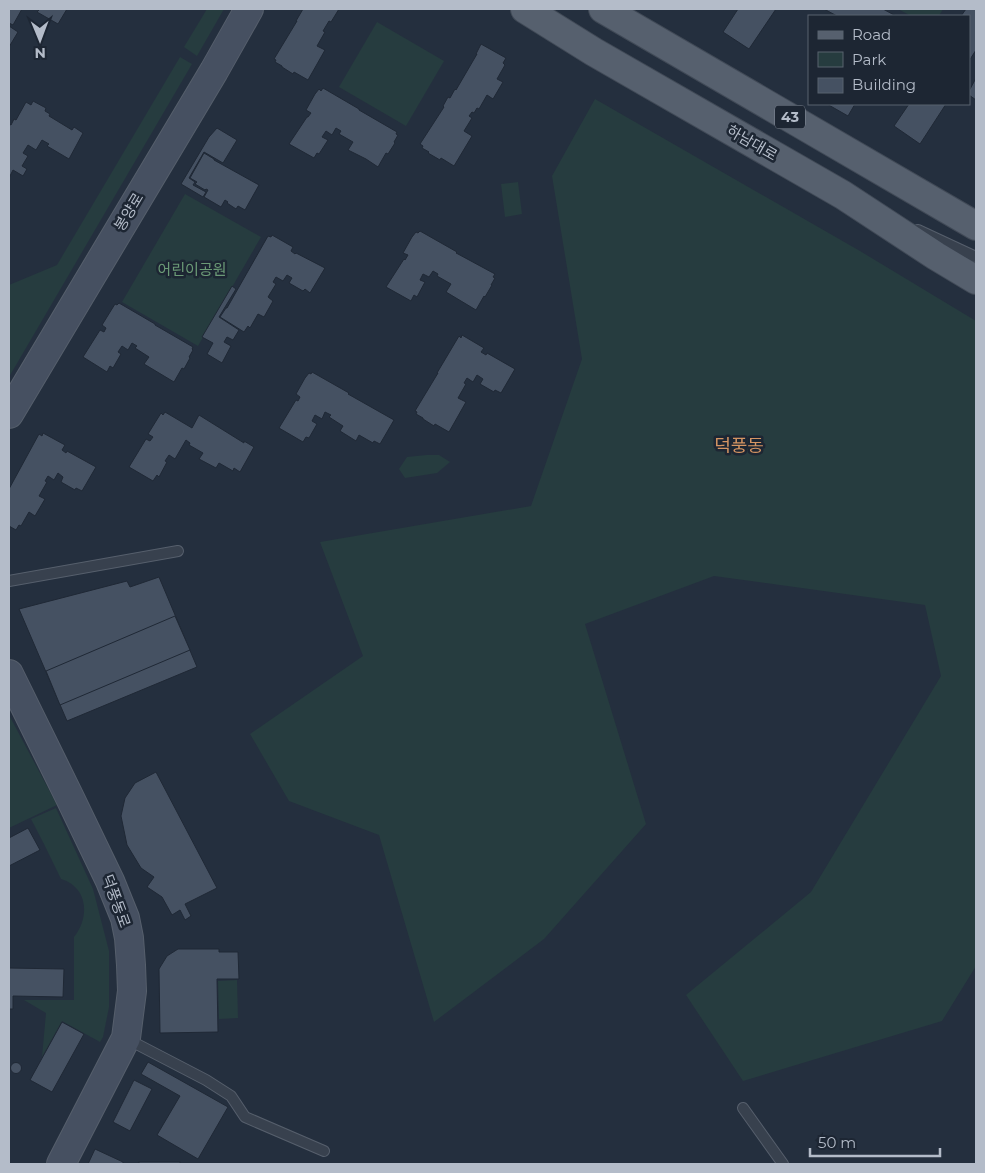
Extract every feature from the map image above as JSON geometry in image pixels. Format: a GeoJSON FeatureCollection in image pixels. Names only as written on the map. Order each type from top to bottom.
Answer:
{"type":"FeatureCollection","features":[{"type":"Feature","properties":{"kind":"main road","name":"하남대로"},"geometry":{"type":"LineString","coordinates":[[525,9],[594,52],[843,195],[976,280]]}},
{"type":"Feature","properties":{"kind":"main road","name":"43"},"geometry":{"type":"LineString","coordinates":[[603,9],[976,226]]}},
{"type":"Feature","properties":{"kind":"street","name":"봉양로"},"geometry":{"type":"LineString","coordinates":[[9,414],[214,70],[248,9]]}},
{"type":"Feature","properties":{"kind":"street","name":"덕풍동로"},"geometry":{"type":"LineString","coordinates":[[9,674],[110,881],[125,918],[129,938],[132,992],[126,1038],[62,1164]]}},
{"type":"Feature","properties":{"kind":"lane"},"geometry":{"type":"LineString","coordinates":[[843,195],[976,257]]}},
{"type":"Feature","properties":{"kind":"lane"},"geometry":{"type":"LineString","coordinates":[[9,581],[178,551]]}},
{"type":"Feature","properties":{"kind":"lane"},"geometry":{"type":"LineString","coordinates":[[126,1038],[206,1080],[230,1096],[245,1117],[324,1151]]}},
{"type":"Feature","properties":{"kind":"lane"},"geometry":{"type":"LineString","coordinates":[[743,1108],[783,1164]]}},
{"type":"Feature","properties":{"kind":"green space"},"geometry":{"type":"Polygon","coordinates":[[[207,9],[224,9],[197,56],[184,47],[207,9]]]}},
{"type":"Feature","properties":{"kind":"green space"},"geometry":{"type":"Polygon","coordinates":[[[898,9],[943,9],[940,15],[909,15],[898,9]]]}},
{"type":"Feature","properties":{"kind":"green space"},"geometry":{"type":"Polygon","coordinates":[[[377,22],[444,61],[406,126],[339,87],[377,22]]]}},
{"type":"Feature","properties":{"kind":"green space"},"geometry":{"type":"Polygon","coordinates":[[[180,57],[192,64],[9,377],[9,285],[57,265],[180,57]]]}},
{"type":"Feature","properties":{"kind":"green space"},"geometry":{"type":"Polygon","coordinates":[[[595,99],[860,251],[976,321],[976,966],[942,1021],[743,1081],[686,995],[811,892],[941,676],[925,605],[714,576],[585,624],[646,824],[544,939],[434,1022],[379,835],[289,801],[250,734],[363,656],[320,542],[531,506],[582,359],[552,176],[595,99]]]}},
{"type":"Feature","properties":{"kind":"green space"},"geometry":{"type":"Polygon","coordinates":[[[518,182],[522,214],[505,217],[501,184],[518,182]]]}},
{"type":"Feature","properties":{"kind":"green space","name":"어린이공원"},"geometry":{"type":"Polygon","coordinates":[[[185,194],[261,237],[198,346],[122,302],[185,194]]]}},
{"type":"Feature","properties":{"kind":"green space"},"geometry":{"type":"Polygon","coordinates":[[[439,455],[450,462],[437,473],[405,478],[399,469],[407,457],[439,455]]]}},
{"type":"Feature","properties":{"kind":"green space"},"geometry":{"type":"Polygon","coordinates":[[[9,715],[57,805],[9,828],[9,715]]]}},
{"type":"Feature","properties":{"kind":"green space"},"geometry":{"type":"Polygon","coordinates":[[[56,808],[93,889],[109,951],[109,1007],[103,1037],[100,1042],[62,1021],[42,1057],[46,1013],[24,1000],[74,1000],[74,937],[83,921],[84,912],[81,896],[70,883],[61,879],[31,819],[56,808]]]}},
{"type":"Feature","properties":{"kind":"green space"},"geometry":{"type":"Polygon","coordinates":[[[237,980],[238,1018],[219,1019],[218,981],[237,980]]]}},
{"type":"Feature","properties":{"kind":"building"},"geometry":{"type":"Polygon","coordinates":[[[9,9],[22,9],[13,25],[9,23],[9,9]]]}},
{"type":"Feature","properties":{"kind":"building"},"geometry":{"type":"Polygon","coordinates":[[[37,9],[67,9],[58,24],[37,12],[39,10],[37,9]]]}},
{"type":"Feature","properties":{"kind":"building"},"geometry":{"type":"Polygon","coordinates":[[[303,9],[339,9],[323,31],[325,32],[317,46],[325,50],[308,80],[294,72],[293,74],[275,62],[276,60],[274,59],[303,9]]]}},
{"type":"Feature","properties":{"kind":"building"},"geometry":{"type":"Polygon","coordinates":[[[738,9],[776,9],[749,49],[723,32],[738,9]]]}},
{"type":"Feature","properties":{"kind":"building"},"geometry":{"type":"Polygon","coordinates":[[[824,9],[883,9],[894,15],[835,15],[824,9]]]}},
{"type":"Feature","properties":{"kind":"building"},"geometry":{"type":"Polygon","coordinates":[[[966,9],[976,9],[976,50],[970,59],[970,15],[962,15],[966,9]]]}},
{"type":"Feature","properties":{"kind":"building"},"geometry":{"type":"Polygon","coordinates":[[[9,26],[18,32],[9,47],[9,26]]]}},
{"type":"Feature","properties":{"kind":"building"},"geometry":{"type":"Polygon","coordinates":[[[481,44],[506,58],[503,63],[505,65],[497,79],[503,82],[493,99],[487,95],[479,109],[477,108],[469,116],[472,118],[464,131],[472,136],[454,166],[428,153],[420,144],[444,107],[448,97],[450,98],[456,90],[481,44]]]}},
{"type":"Feature","properties":{"kind":"building"},"geometry":{"type":"Polygon","coordinates":[[[976,78],[976,100],[970,96],[970,89],[976,78]]]}},
{"type":"Feature","properties":{"kind":"building"},"geometry":{"type":"Polygon","coordinates":[[[323,88],[397,132],[396,134],[398,135],[395,143],[388,154],[386,153],[378,167],[348,150],[353,142],[339,134],[341,131],[336,128],[332,135],[326,131],[322,137],[328,140],[314,158],[289,144],[311,113],[306,110],[315,94],[319,89],[321,91],[323,88]]]}},
{"type":"Feature","properties":{"kind":"building"},"geometry":{"type":"Polygon","coordinates":[[[33,101],[46,108],[45,111],[50,114],[49,116],[72,130],[74,127],[83,133],[69,159],[47,146],[49,144],[42,140],[36,150],[28,145],[23,153],[28,156],[22,166],[27,169],[23,176],[13,170],[9,178],[9,124],[11,125],[14,119],[16,120],[26,102],[31,105],[33,101]]]}},
{"type":"Feature","properties":{"kind":"building"},"geometry":{"type":"Polygon","coordinates":[[[829,105],[854,105],[848,116],[829,105]]]}},
{"type":"Feature","properties":{"kind":"building"},"geometry":{"type":"Polygon","coordinates":[[[908,105],[945,105],[920,144],[894,126],[908,105]]]}},
{"type":"Feature","properties":{"kind":"building"},"geometry":{"type":"Polygon","coordinates":[[[217,128],[237,140],[223,163],[204,152],[189,178],[195,182],[193,185],[206,192],[203,197],[181,184],[209,137],[217,128]]]}},
{"type":"Feature","properties":{"kind":"building"},"geometry":{"type":"Polygon","coordinates":[[[204,153],[259,185],[245,210],[238,206],[236,209],[225,200],[221,207],[204,197],[208,190],[195,184],[197,182],[190,178],[204,153]]]}},
{"type":"Feature","properties":{"kind":"building"},"geometry":{"type":"Polygon","coordinates":[[[420,231],[495,274],[492,285],[476,310],[446,292],[451,284],[437,276],[438,274],[433,271],[429,277],[423,274],[420,280],[425,282],[417,297],[414,295],[411,301],[386,287],[408,255],[403,253],[412,237],[416,232],[420,231]]]}},
{"type":"Feature","properties":{"kind":"building"},"geometry":{"type":"Polygon","coordinates":[[[272,235],[293,247],[291,251],[295,254],[325,268],[310,293],[289,283],[292,278],[287,275],[283,281],[276,277],[273,282],[276,284],[268,297],[273,301],[264,317],[258,314],[250,328],[248,326],[244,332],[220,317],[268,236],[271,237],[272,235]]]}},
{"type":"Feature","properties":{"kind":"building"},"geometry":{"type":"Polygon","coordinates":[[[232,286],[236,289],[219,317],[239,330],[233,340],[227,337],[224,342],[231,346],[222,363],[207,354],[213,343],[202,337],[232,286]]]}},
{"type":"Feature","properties":{"kind":"building"},"geometry":{"type":"Polygon","coordinates":[[[119,303],[193,347],[190,358],[174,382],[144,364],[149,357],[135,348],[137,346],[132,343],[128,350],[122,346],[118,352],[121,354],[113,368],[110,366],[107,372],[83,357],[100,330],[104,332],[106,328],[102,325],[115,304],[119,303]]]}},
{"type":"Feature","properties":{"kind":"building"},"geometry":{"type":"Polygon","coordinates":[[[462,335],[484,348],[481,352],[486,355],[487,353],[515,369],[501,393],[495,390],[494,392],[480,384],[483,379],[477,375],[473,382],[467,378],[464,383],[466,384],[458,398],[466,402],[449,432],[435,424],[434,426],[416,414],[417,412],[415,411],[459,336],[461,338],[462,335]]]}},
{"type":"Feature","properties":{"kind":"building"},"geometry":{"type":"Polygon","coordinates":[[[312,372],[394,420],[380,444],[374,441],[373,443],[359,435],[356,441],[340,431],[343,426],[325,412],[322,419],[315,415],[312,421],[317,424],[309,438],[306,437],[303,442],[279,428],[296,400],[298,401],[300,397],[296,394],[305,378],[312,372]]]}},
{"type":"Feature","properties":{"kind":"building"},"geometry":{"type":"Polygon","coordinates":[[[165,412],[192,428],[199,415],[244,443],[244,441],[254,447],[240,472],[234,468],[233,471],[219,463],[216,468],[199,459],[203,453],[189,445],[190,443],[186,440],[175,459],[169,455],[159,477],[157,475],[153,481],[129,467],[146,439],[150,441],[153,437],[148,434],[161,413],[163,415],[165,412]]]}},
{"type":"Feature","properties":{"kind":"building"},"geometry":{"type":"Polygon","coordinates":[[[43,433],[65,445],[62,450],[66,453],[67,451],[96,467],[82,491],[76,488],[75,490],[61,482],[63,477],[58,473],[54,480],[48,476],[45,481],[47,482],[39,496],[45,499],[35,516],[29,512],[21,526],[19,525],[16,530],[9,526],[9,489],[39,434],[42,436],[43,433]]]}},
{"type":"Feature","properties":{"kind":"building"},"geometry":{"type":"Polygon","coordinates":[[[159,577],[197,667],[67,721],[19,609],[127,581],[130,587],[159,577]]]}},
{"type":"Feature","properties":{"kind":"building"},"geometry":{"type":"Polygon","coordinates":[[[175,616],[190,650],[60,705],[46,671],[175,616]]]}},
{"type":"Feature","properties":{"kind":"building"},"geometry":{"type":"Polygon","coordinates":[[[156,772],[217,888],[185,904],[191,916],[185,920],[180,910],[172,915],[162,897],[147,887],[154,877],[141,868],[127,845],[121,816],[125,798],[135,783],[156,772]]]}},
{"type":"Feature","properties":{"kind":"building"},"geometry":{"type":"Polygon","coordinates":[[[28,828],[40,850],[9,866],[9,838],[28,828]]]}},
{"type":"Feature","properties":{"kind":"building"},"geometry":{"type":"Polygon","coordinates":[[[178,949],[219,949],[219,952],[238,952],[239,979],[217,979],[218,1032],[160,1033],[159,969],[167,956],[178,949]]]}},
{"type":"Feature","properties":{"kind":"building"},"geometry":{"type":"Polygon","coordinates":[[[9,968],[64,969],[63,997],[13,996],[13,1009],[9,1009],[9,968]]]}},
{"type":"Feature","properties":{"kind":"building"},"geometry":{"type":"Polygon","coordinates":[[[62,1022],[84,1034],[52,1092],[30,1080],[62,1022]]]}},
{"type":"Feature","properties":{"kind":"building"},"geometry":{"type":"Polygon","coordinates":[[[148,1062],[228,1107],[198,1159],[157,1135],[180,1096],[141,1074],[148,1062]]]}},
{"type":"Feature","properties":{"kind":"building"},"geometry":{"type":"Polygon","coordinates":[[[14,1063],[18,1063],[21,1068],[20,1072],[14,1073],[11,1070],[11,1066],[14,1063]]]}},
{"type":"Feature","properties":{"kind":"building"},"geometry":{"type":"Polygon","coordinates":[[[134,1080],[152,1089],[130,1131],[113,1122],[134,1080]]]}},
{"type":"Feature","properties":{"kind":"building"},"geometry":{"type":"Polygon","coordinates":[[[95,1149],[123,1162],[123,1164],[88,1164],[95,1149]]]}},
{"type":"Feature","properties":{"kind":"building"},"geometry":{"type":"Polygon","coordinates":[[[139,1162],[180,1162],[180,1164],[139,1164],[139,1162]]]}},
{"type":"Feature","properties":{"kind":"district","name":"덕풍동"},"geometry":{"type":"Point","coordinates":[739,446]}}]}
